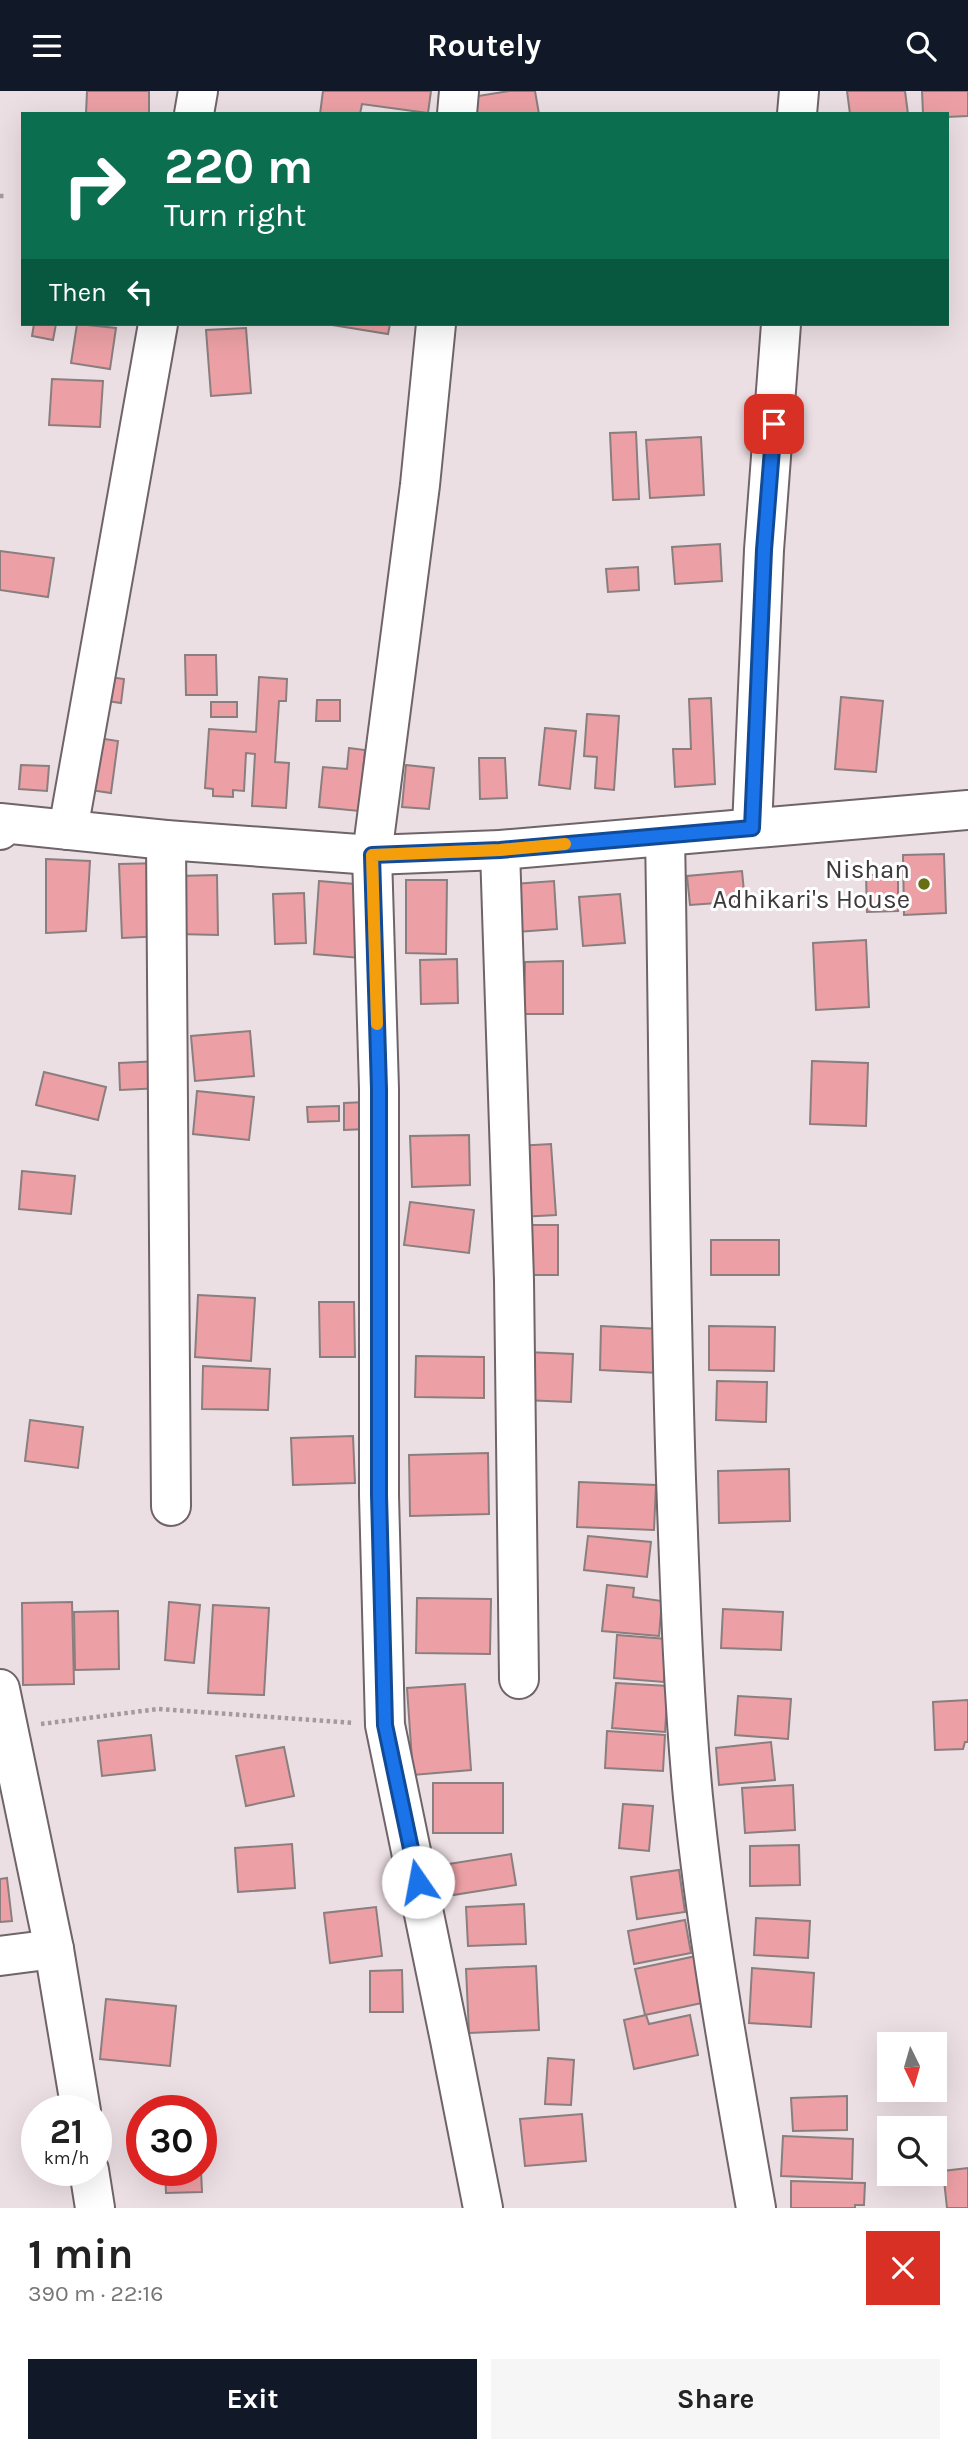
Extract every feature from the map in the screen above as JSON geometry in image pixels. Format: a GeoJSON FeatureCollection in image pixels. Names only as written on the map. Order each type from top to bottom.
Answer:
{"type":"FeatureCollection","features":[{"type":"Feature","properties":{"kind":"street"},"geometry":{"type":"LineString","coordinates":[[194,112],[198,91]]}},
{"type":"Feature","properties":{"kind":"street"},"geometry":{"type":"LineString","coordinates":[[457,112],[459,91]]}},
{"type":"Feature","properties":{"kind":"street"},"geometry":{"type":"LineString","coordinates":[[797,112],[799,91]]}},
{"type":"Feature","properties":{"kind":"street"},"geometry":{"type":"LineString","coordinates":[[68,830],[158,326]]}},
{"type":"Feature","properties":{"kind":"street"},"geometry":{"type":"LineString","coordinates":[[436,326],[420,485],[372,855],[379,1089],[379,1481],[385,1725],[483,2208]]}},
{"type":"Feature","properties":{"kind":"street"},"geometry":{"type":"LineString","coordinates":[[752,828],[764,550],[781,326]]}},
{"type":"Feature","properties":{"kind":"street"},"geometry":{"type":"LineString","coordinates":[[0,830],[0,823],[166,840],[372,855],[500,850],[968,810]]}},
{"type":"Feature","properties":{"kind":"street"},"geometry":{"type":"LineString","coordinates":[[665,836],[670,1300],[682,1644],[693,1799],[720,2001],[756,2208]]}},
{"type":"Feature","properties":{"kind":"street"},"geometry":{"type":"LineString","coordinates":[[166,840],[171,1506]]}},
{"type":"Feature","properties":{"kind":"street"},"geometry":{"type":"LineString","coordinates":[[500,850],[514,1280],[519,1679]]}},
{"type":"Feature","properties":{"kind":"street"},"geometry":{"type":"LineString","coordinates":[[0,1689],[54,1949],[78,2095]]}},
{"type":"Feature","properties":{"kind":"street"},"geometry":{"type":"LineString","coordinates":[[0,1956],[54,1949]]}},
{"type":"Feature","properties":{"kind":"street"},"geometry":{"type":"LineString","coordinates":[[92,2186],[95,2208]]}},
{"type":"Feature","properties":{"kind":"path"},"geometry":{"type":"LineString","coordinates":[[9,1728],[158,1709],[385,1725]]}},
{"type":"Feature","properties":{"kind":"building"},"geometry":{"type":"Polygon","coordinates":[[[87,91],[149,91],[149,112],[86,112],[87,91]]]}},
{"type":"Feature","properties":{"kind":"building"},"geometry":{"type":"Polygon","coordinates":[[[323,91],[431,91],[428,112],[362,104],[360,112],[320,112],[323,91]]]}},
{"type":"Feature","properties":{"kind":"building"},"geometry":{"type":"Polygon","coordinates":[[[509,91],[535,91],[539,112],[475,112],[472,97],[509,91]]]}},
{"type":"Feature","properties":{"kind":"building"},"geometry":{"type":"Polygon","coordinates":[[[847,91],[905,91],[908,112],[850,112],[847,91]]]}},
{"type":"Feature","properties":{"kind":"building"},"geometry":{"type":"Polygon","coordinates":[[[922,91],[968,91],[968,116],[949,117],[949,112],[923,112],[922,91]]]}},
{"type":"Feature","properties":{"kind":"building"},"geometry":{"type":"Polygon","coordinates":[[[34,326],[56,326],[53,340],[32,336],[34,326]]]}},
{"type":"Feature","properties":{"kind":"building"},"geometry":{"type":"Polygon","coordinates":[[[77,326],[116,328],[110,369],[71,363],[77,326]]]}},
{"type":"Feature","properties":{"kind":"building"},"geometry":{"type":"Polygon","coordinates":[[[338,326],[390,326],[388,334],[338,326]]]}},
{"type":"Feature","properties":{"kind":"building"},"geometry":{"type":"Polygon","coordinates":[[[246,328],[251,393],[211,396],[206,330],[246,328]]]}},
{"type":"Feature","properties":{"kind":"building"},"geometry":{"type":"Polygon","coordinates":[[[52,379],[103,381],[100,427],[49,425],[52,379]]]}},
{"type":"Feature","properties":{"kind":"building"},"geometry":{"type":"Polygon","coordinates":[[[636,432],[639,499],[613,500],[610,433],[636,432]]]}},
{"type":"Feature","properties":{"kind":"building"},"geometry":{"type":"Polygon","coordinates":[[[701,437],[704,495],[650,498],[646,440],[701,437]]]}},
{"type":"Feature","properties":{"kind":"building"},"geometry":{"type":"Polygon","coordinates":[[[720,544],[722,581],[675,584],[672,547],[720,544]]]}},
{"type":"Feature","properties":{"kind":"building"},"geometry":{"type":"Polygon","coordinates":[[[0,551],[54,558],[48,597],[0,590],[0,551]]]}},
{"type":"Feature","properties":{"kind":"building"},"geometry":{"type":"Polygon","coordinates":[[[638,567],[639,590],[608,592],[606,569],[638,567]]]}},
{"type":"Feature","properties":{"kind":"building"},"geometry":{"type":"Polygon","coordinates":[[[185,655],[216,655],[217,695],[186,695],[185,655]]]}},
{"type":"Feature","properties":{"kind":"building"},"geometry":{"type":"Polygon","coordinates":[[[103,676],[124,679],[121,703],[100,700],[103,676]]]}},
{"type":"Feature","properties":{"kind":"building"},"geometry":{"type":"Polygon","coordinates":[[[259,677],[287,679],[286,701],[279,701],[275,762],[289,763],[286,808],[252,806],[255,754],[246,753],[244,791],[233,790],[233,797],[213,796],[213,789],[205,788],[209,729],[256,732],[259,677]]]}},
{"type":"Feature","properties":{"kind":"building"},"geometry":{"type":"Polygon","coordinates":[[[841,697],[883,701],[876,772],[835,769],[841,697]]]}},
{"type":"Feature","properties":{"kind":"building"},"geometry":{"type":"Polygon","coordinates":[[[711,698],[715,784],[675,787],[673,749],[691,749],[689,699],[711,698]]]}},
{"type":"Feature","properties":{"kind":"building"},"geometry":{"type":"Polygon","coordinates":[[[317,700],[340,700],[340,721],[316,721],[317,700]]]}},
{"type":"Feature","properties":{"kind":"building"},"geometry":{"type":"Polygon","coordinates":[[[211,702],[237,702],[237,717],[211,717],[211,702]]]}},
{"type":"Feature","properties":{"kind":"building"},"geometry":{"type":"Polygon","coordinates":[[[587,714],[619,716],[614,790],[595,788],[597,757],[584,756],[587,714]]]}},
{"type":"Feature","properties":{"kind":"building"},"geometry":{"type":"Polygon","coordinates":[[[545,728],[576,731],[570,789],[539,785],[545,728]]]}},
{"type":"Feature","properties":{"kind":"building"},"geometry":{"type":"Polygon","coordinates":[[[98,738],[118,741],[111,793],[90,790],[98,738]]]}},
{"type":"Feature","properties":{"kind":"building"},"geometry":{"type":"Polygon","coordinates":[[[349,748],[365,750],[359,811],[319,807],[323,767],[347,769],[349,748]]]}},
{"type":"Feature","properties":{"kind":"building"},"geometry":{"type":"Polygon","coordinates":[[[479,758],[505,758],[507,798],[480,799],[479,758]]]}},
{"type":"Feature","properties":{"kind":"building"},"geometry":{"type":"Polygon","coordinates":[[[21,765],[49,766],[47,791],[19,789],[21,765]]]}},
{"type":"Feature","properties":{"kind":"building"},"geometry":{"type":"Polygon","coordinates":[[[406,765],[434,768],[429,809],[402,807],[406,765]]]}},
{"type":"Feature","properties":{"kind":"building","name":"Nishan Adhikari's House"},"geometry":{"type":"Polygon","coordinates":[[[944,854],[946,913],[904,915],[903,855],[944,854]]]}},
{"type":"Feature","properties":{"kind":"building"},"geometry":{"type":"Polygon","coordinates":[[[46,859],[90,861],[86,931],[46,933],[46,859]]]}},
{"type":"Feature","properties":{"kind":"building"},"geometry":{"type":"Polygon","coordinates":[[[163,863],[165,936],[122,938],[119,864],[163,863]]]}},
{"type":"Feature","properties":{"kind":"building"},"geometry":{"type":"Polygon","coordinates":[[[742,871],[745,901],[690,905],[687,876],[742,871]]]}},
{"type":"Feature","properties":{"kind":"building"},"geometry":{"type":"Polygon","coordinates":[[[217,875],[218,935],[178,934],[178,876],[217,875]]]}},
{"type":"Feature","properties":{"kind":"building"},"geometry":{"type":"Polygon","coordinates":[[[866,875],[898,875],[898,911],[867,912],[866,875]]]}},
{"type":"Feature","properties":{"kind":"building"},"geometry":{"type":"Polygon","coordinates":[[[406,880],[447,880],[446,954],[406,953],[406,880]]]}},
{"type":"Feature","properties":{"kind":"building"},"geometry":{"type":"Polygon","coordinates":[[[319,881],[367,885],[361,958],[314,954],[319,881]]]}},
{"type":"Feature","properties":{"kind":"building"},"geometry":{"type":"Polygon","coordinates":[[[554,881],[557,929],[517,932],[514,884],[554,881]]]}},
{"type":"Feature","properties":{"kind":"building"},"geometry":{"type":"Polygon","coordinates":[[[304,893],[306,943],[275,944],[273,894],[304,893]]]}},
{"type":"Feature","properties":{"kind":"building"},"geometry":{"type":"Polygon","coordinates":[[[620,894],[625,943],[583,946],[579,897],[620,894]]]}},
{"type":"Feature","properties":{"kind":"building"},"geometry":{"type":"Polygon","coordinates":[[[866,940],[869,1007],[816,1010],[813,943],[866,940]]]}},
{"type":"Feature","properties":{"kind":"building"},"geometry":{"type":"Polygon","coordinates":[[[457,959],[458,1003],[421,1004],[420,960],[457,959]]]}},
{"type":"Feature","properties":{"kind":"building"},"geometry":{"type":"Polygon","coordinates":[[[563,961],[563,1014],[524,1014],[525,962],[563,961]]]}},
{"type":"Feature","properties":{"kind":"building"},"geometry":{"type":"Polygon","coordinates":[[[250,1031],[254,1076],[195,1081],[191,1036],[250,1031]]]}},
{"type":"Feature","properties":{"kind":"building"},"geometry":{"type":"Polygon","coordinates":[[[160,1061],[162,1088],[120,1090],[119,1063],[160,1061]]]}},
{"type":"Feature","properties":{"kind":"building"},"geometry":{"type":"Polygon","coordinates":[[[812,1061],[868,1063],[866,1126],[810,1124],[812,1061]]]}},
{"type":"Feature","properties":{"kind":"building"},"geometry":{"type":"Polygon","coordinates":[[[44,1072],[106,1087],[98,1120],[36,1105],[44,1072]]]}},
{"type":"Feature","properties":{"kind":"building"},"geometry":{"type":"Polygon","coordinates":[[[197,1091],[254,1097],[249,1140],[193,1134],[197,1091]]]}},
{"type":"Feature","properties":{"kind":"building"},"geometry":{"type":"Polygon","coordinates":[[[366,1102],[367,1129],[344,1130],[344,1103],[366,1102]]]}},
{"type":"Feature","properties":{"kind":"building"},"geometry":{"type":"Polygon","coordinates":[[[339,1106],[339,1121],[308,1122],[307,1107],[339,1106]]]}},
{"type":"Feature","properties":{"kind":"building"},"geometry":{"type":"Polygon","coordinates":[[[469,1135],[470,1185],[412,1187],[410,1136],[469,1135]]]}},
{"type":"Feature","properties":{"kind":"building"},"geometry":{"type":"Polygon","coordinates":[[[551,1144],[556,1215],[520,1217],[516,1146],[551,1144]]]}},
{"type":"Feature","properties":{"kind":"building"},"geometry":{"type":"Polygon","coordinates":[[[22,1171],[75,1176],[71,1214],[19,1209],[22,1171]]]}},
{"type":"Feature","properties":{"kind":"building"},"geometry":{"type":"Polygon","coordinates":[[[410,1202],[474,1210],[469,1253],[404,1245],[410,1202]]]}},
{"type":"Feature","properties":{"kind":"building"},"geometry":{"type":"Polygon","coordinates":[[[521,1225],[558,1225],[558,1275],[521,1275],[521,1225]]]}},
{"type":"Feature","properties":{"kind":"building"},"geometry":{"type":"Polygon","coordinates":[[[711,1240],[779,1240],[779,1275],[711,1275],[711,1240]]]}},
{"type":"Feature","properties":{"kind":"building"},"geometry":{"type":"Polygon","coordinates":[[[198,1295],[255,1298],[251,1361],[195,1357],[198,1295]]]}},
{"type":"Feature","properties":{"kind":"building"},"geometry":{"type":"Polygon","coordinates":[[[319,1302],[354,1302],[355,1357],[320,1357],[319,1302]]]}},
{"type":"Feature","properties":{"kind":"building"},"geometry":{"type":"Polygon","coordinates":[[[601,1326],[661,1329],[659,1373],[600,1370],[601,1326]]]}},
{"type":"Feature","properties":{"kind":"building"},"geometry":{"type":"Polygon","coordinates":[[[709,1326],[775,1327],[774,1371],[709,1370],[709,1326]]]}},
{"type":"Feature","properties":{"kind":"building"},"geometry":{"type":"Polygon","coordinates":[[[526,1352],[573,1354],[571,1402],[523,1400],[526,1352]]]}},
{"type":"Feature","properties":{"kind":"building"},"geometry":{"type":"Polygon","coordinates":[[[416,1356],[484,1357],[484,1398],[415,1397],[416,1356]]]}},
{"type":"Feature","properties":{"kind":"building"},"geometry":{"type":"Polygon","coordinates":[[[203,1366],[270,1369],[268,1410],[202,1409],[203,1366]]]}},
{"type":"Feature","properties":{"kind":"building"},"geometry":{"type":"Polygon","coordinates":[[[717,1381],[767,1382],[766,1422],[716,1420],[717,1381]]]}},
{"type":"Feature","properties":{"kind":"building"},"geometry":{"type":"Polygon","coordinates":[[[30,1420],[83,1427],[78,1468],[25,1461],[30,1420]]]}},
{"type":"Feature","properties":{"kind":"building"},"geometry":{"type":"Polygon","coordinates":[[[353,1436],[355,1483],[293,1485],[291,1438],[353,1436]]]}},
{"type":"Feature","properties":{"kind":"building"},"geometry":{"type":"Polygon","coordinates":[[[488,1453],[489,1514],[410,1516],[409,1455],[488,1453]]]}},
{"type":"Feature","properties":{"kind":"building"},"geometry":{"type":"Polygon","coordinates":[[[789,1469],[790,1521],[719,1523],[718,1471],[789,1469]]]}},
{"type":"Feature","properties":{"kind":"building"},"geometry":{"type":"Polygon","coordinates":[[[579,1482],[656,1485],[654,1530],[577,1527],[579,1482]]]}},
{"type":"Feature","properties":{"kind":"building"},"geometry":{"type":"Polygon","coordinates":[[[588,1536],[651,1542],[647,1577],[584,1570],[588,1536]]]}},
{"type":"Feature","properties":{"kind":"building"},"geometry":{"type":"Polygon","coordinates":[[[607,1585],[634,1588],[633,1597],[662,1601],[659,1636],[602,1631],[607,1585]]]}},
{"type":"Feature","properties":{"kind":"building"},"geometry":{"type":"Polygon","coordinates":[[[417,1598],[491,1599],[490,1654],[416,1653],[417,1598]]]}},
{"type":"Feature","properties":{"kind":"building"},"geometry":{"type":"Polygon","coordinates":[[[72,1602],[74,1684],[23,1685],[22,1603],[72,1602]]]}},
{"type":"Feature","properties":{"kind":"building"},"geometry":{"type":"Polygon","coordinates":[[[169,1602],[200,1605],[194,1663],[165,1660],[169,1602]]]}},
{"type":"Feature","properties":{"kind":"building"},"geometry":{"type":"Polygon","coordinates":[[[213,1605],[269,1608],[264,1695],[208,1693],[213,1605]]]}},
{"type":"Feature","properties":{"kind":"building"},"geometry":{"type":"Polygon","coordinates":[[[723,1609],[783,1612],[781,1650],[721,1648],[723,1609]]]}},
{"type":"Feature","properties":{"kind":"building"},"geometry":{"type":"Polygon","coordinates":[[[118,1611],[119,1669],[75,1670],[74,1612],[118,1611]]]}},
{"type":"Feature","properties":{"kind":"building"},"geometry":{"type":"Polygon","coordinates":[[[617,1635],[667,1639],[664,1682],[614,1678],[617,1635]]]}},
{"type":"Feature","properties":{"kind":"building"},"geometry":{"type":"Polygon","coordinates":[[[616,1683],[668,1686],[665,1732],[612,1728],[616,1683]]]}},
{"type":"Feature","properties":{"kind":"building"},"geometry":{"type":"Polygon","coordinates":[[[465,1684],[471,1770],[413,1775],[407,1688],[465,1684]]]}},
{"type":"Feature","properties":{"kind":"building"},"geometry":{"type":"Polygon","coordinates":[[[738,1696],[791,1699],[788,1739],[735,1735],[738,1696]]]}},
{"type":"Feature","properties":{"kind":"building"},"geometry":{"type":"Polygon","coordinates":[[[968,1700],[968,1742],[965,1742],[963,1749],[935,1750],[933,1702],[968,1700]]]}},
{"type":"Feature","properties":{"kind":"building"},"geometry":{"type":"Polygon","coordinates":[[[607,1731],[665,1735],[663,1771],[605,1768],[607,1731]]]}},
{"type":"Feature","properties":{"kind":"building"},"geometry":{"type":"Polygon","coordinates":[[[151,1735],[155,1770],[102,1776],[98,1741],[151,1735]]]}},
{"type":"Feature","properties":{"kind":"building"},"geometry":{"type":"Polygon","coordinates":[[[771,1742],[775,1780],[719,1785],[716,1748],[771,1742]]]}},
{"type":"Feature","properties":{"kind":"building"},"geometry":{"type":"Polygon","coordinates":[[[284,1747],[294,1796],[246,1806],[236,1756],[284,1747]]]}},
{"type":"Feature","properties":{"kind":"building"},"geometry":{"type":"Polygon","coordinates":[[[433,1783],[503,1783],[503,1833],[433,1833],[433,1783]]]}},
{"type":"Feature","properties":{"kind":"building"},"geometry":{"type":"Polygon","coordinates":[[[793,1785],[795,1830],[745,1833],[742,1788],[793,1785]]]}},
{"type":"Feature","properties":{"kind":"building"},"geometry":{"type":"Polygon","coordinates":[[[623,1804],[653,1806],[649,1851],[619,1848],[623,1804]]]}},
{"type":"Feature","properties":{"kind":"building"},"geometry":{"type":"Polygon","coordinates":[[[292,1844],[295,1888],[238,1892],[235,1848],[292,1844]]]}},
{"type":"Feature","properties":{"kind":"building"},"geometry":{"type":"Polygon","coordinates":[[[799,1845],[800,1885],[750,1886],[750,1846],[799,1845]]]}},
{"type":"Feature","properties":{"kind":"building"},"geometry":{"type":"Polygon","coordinates":[[[511,1854],[516,1885],[447,1896],[442,1865],[511,1854]]]}},
{"type":"Feature","properties":{"kind":"building"},"geometry":{"type":"Polygon","coordinates":[[[679,1870],[685,1912],[637,1919],[631,1877],[679,1870]]]}},
{"type":"Feature","properties":{"kind":"building"},"geometry":{"type":"Polygon","coordinates":[[[7,1878],[12,1921],[0,1922],[0,1879],[7,1878]]]}},
{"type":"Feature","properties":{"kind":"building"},"geometry":{"type":"Polygon","coordinates":[[[524,1904],[526,1944],[468,1946],[466,1907],[524,1904]]]}},
{"type":"Feature","properties":{"kind":"building"},"geometry":{"type":"Polygon","coordinates":[[[376,1907],[382,1956],[330,1963],[324,1913],[376,1907]]]}},
{"type":"Feature","properties":{"kind":"building"},"geometry":{"type":"Polygon","coordinates":[[[756,1918],[810,1921],[808,1958],[754,1955],[756,1918]]]}},
{"type":"Feature","properties":{"kind":"building"},"geometry":{"type":"Polygon","coordinates":[[[685,1920],[691,1953],[634,1964],[628,1931],[685,1920]]]}},
{"type":"Feature","properties":{"kind":"building"},"geometry":{"type":"Polygon","coordinates":[[[696,1956],[702,2003],[645,2015],[635,1969],[696,1956]]]}},
{"type":"Feature","properties":{"kind":"building"},"geometry":{"type":"Polygon","coordinates":[[[536,1966],[539,2030],[469,2033],[466,1969],[536,1966]]]}},
{"type":"Feature","properties":{"kind":"building"},"geometry":{"type":"Polygon","coordinates":[[[752,1968],[814,1973],[811,2027],[749,2023],[752,1968]]]}},
{"type":"Feature","properties":{"kind":"building"},"geometry":{"type":"Polygon","coordinates":[[[402,1970],[403,2012],[370,2012],[370,1971],[402,1970]]]}},
{"type":"Feature","properties":{"kind":"building"},"geometry":{"type":"Polygon","coordinates":[[[106,1999],[176,2006],[170,2066],[100,2059],[106,1999]]]}},
{"type":"Feature","properties":{"kind":"building"},"geometry":{"type":"Polygon","coordinates":[[[646,2015],[649,2024],[690,2015],[698,2055],[634,2069],[624,2020],[646,2015]]]}},
{"type":"Feature","properties":{"kind":"building"},"geometry":{"type":"Polygon","coordinates":[[[548,2058],[574,2060],[571,2105],[545,2104],[548,2058]]]}},
{"type":"Feature","properties":{"kind":"building"},"geometry":{"type":"Polygon","coordinates":[[[847,2096],[847,2130],[793,2131],[791,2098],[847,2096]]]}},
{"type":"Feature","properties":{"kind":"building"},"geometry":{"type":"Polygon","coordinates":[[[582,2114],[586,2161],[525,2166],[520,2119],[582,2114]]]}},
{"type":"Feature","properties":{"kind":"building"},"geometry":{"type":"Polygon","coordinates":[[[783,2136],[853,2139],[852,2179],[781,2176],[783,2136]]]}},
{"type":"Feature","properties":{"kind":"building"},"geometry":{"type":"Polygon","coordinates":[[[968,2168],[968,2208],[947,2208],[945,2186],[947,2186],[947,2171],[968,2168]]]}},
{"type":"Feature","properties":{"kind":"building"},"geometry":{"type":"Polygon","coordinates":[[[791,2181],[865,2183],[864,2205],[855,2205],[855,2208],[791,2208],[791,2181]]]}},
{"type":"Feature","properties":{"kind":"building"},"geometry":{"type":"Polygon","coordinates":[[[166,2186],[202,2186],[202,2192],[166,2193],[166,2186]]]}},
{"type":"Feature","properties":{"kind":"slow traffic"},"geometry":{"type":"LineString","coordinates":[[377,1024],[372,855],[500,850],[565,844]]}},
{"type":"Feature","properties":{"kind":"place","name":"Nishan Adhikari's House"},"geometry":{"type":"Point","coordinates":[924,884]}},
{"type":"Feature","properties":{"kind":"route"},"geometry":{"type":"LineString","coordinates":[[418,1882],[385,1725],[379,1495],[379,1089],[372,855],[500,850],[752,828],[764,550],[774,424]]}}]}
